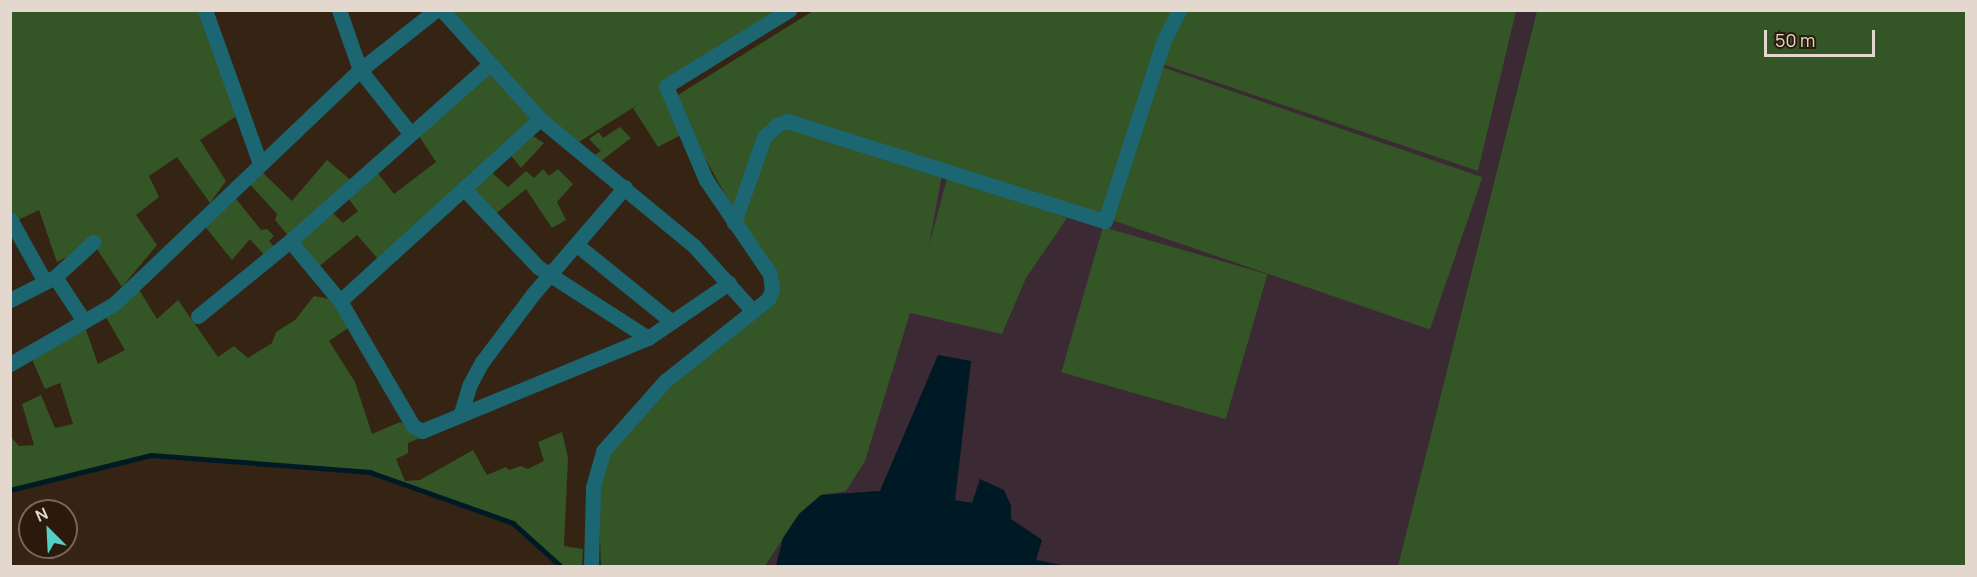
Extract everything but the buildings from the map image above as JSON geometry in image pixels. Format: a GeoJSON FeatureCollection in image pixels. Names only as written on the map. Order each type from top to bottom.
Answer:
{"type":"FeatureCollection","features":[{"type":"Feature","properties":{"kind":"street"},"geometry":{"type":"LineString","coordinates":[[205,10],[260,164]]}},
{"type":"Feature","properties":{"kind":"street"},"geometry":{"type":"LineString","coordinates":[[339,10],[360,70],[410,133]]}},
{"type":"Feature","properties":{"kind":"street"},"geometry":{"type":"LineString","coordinates":[[10,364],[114,304],[360,70],[436,10]]}},
{"type":"Feature","properties":{"kind":"street"},"geometry":{"type":"LineString","coordinates":[[442,10],[540,120],[625,187],[694,246],[753,310]]}},
{"type":"Feature","properties":{"kind":"street"},"geometry":{"type":"LineString","coordinates":[[591,567],[593,487],[603,450],[665,381],[768,299],[773,283],[706,180],[666,86],[789,10]]}},
{"type":"Feature","properties":{"kind":"street"},"geometry":{"type":"LineString","coordinates":[[734,224],[764,137],[777,125],[787,122],[1105,222],[1163,42],[1179,10]]}},
{"type":"Feature","properties":{"kind":"street"},"geometry":{"type":"LineString","coordinates":[[198,316],[290,241],[489,65]]}},
{"type":"Feature","properties":{"kind":"street"},"geometry":{"type":"LineString","coordinates":[[340,301],[540,120]]}},
{"type":"Feature","properties":{"kind":"street"},"geometry":{"type":"LineString","coordinates":[[460,413],[469,386],[482,362],[550,275],[625,187]]}},
{"type":"Feature","properties":{"kind":"street"},"geometry":{"type":"LineString","coordinates":[[465,190],[550,275],[648,338]]}},
{"type":"Feature","properties":{"kind":"street"},"geometry":{"type":"LineString","coordinates":[[10,219],[50,280],[84,321]]}},
{"type":"Feature","properties":{"kind":"street"},"geometry":{"type":"LineString","coordinates":[[290,241],[340,301],[413,426],[423,431],[436,429],[460,413],[543,384],[648,338],[729,283]]}},
{"type":"Feature","properties":{"kind":"street"},"geometry":{"type":"LineString","coordinates":[[10,300],[50,280],[93,242]]}},
{"type":"Feature","properties":{"kind":"street"},"geometry":{"type":"LineString","coordinates":[[577,245],[672,322]]}},
{"type":"Feature","properties":{"kind":"shaded area"},"geometry":{"type":"Polygon","coordinates":[[[840,11],[1966,11],[1966,566],[1065,566],[1036,560],[1042,540],[1011,519],[1011,506],[955,501],[971,362],[939,355],[880,491],[821,495],[783,538],[776,566],[738,566],[840,11]]]}},
{"type":"Feature","properties":{"kind":"green space"},"geometry":{"type":"Polygon","coordinates":[[[10,11],[203,11],[238,115],[200,140],[226,181],[210,203],[177,157],[149,176],[159,197],[136,215],[157,245],[122,287],[93,243],[57,262],[39,210],[18,220],[11,209],[10,11]]]}},
{"type":"Feature","properties":{"kind":"green space"},"geometry":{"type":"Polygon","coordinates":[[[449,11],[790,11],[666,86],[679,136],[658,147],[633,108],[645,100],[571,147],[539,118],[378,259],[357,235],[316,269],[275,220],[277,214],[247,181],[261,171],[292,201],[327,160],[354,183],[377,172],[394,194],[436,162],[419,136],[488,65],[449,11]],[[344,193],[331,211],[343,223],[358,211],[344,193]]]}},
{"type":"Feature","properties":{"kind":"green space"},"geometry":{"type":"Polygon","coordinates":[[[813,11],[1175,11],[1101,216],[798,119],[766,127],[735,212],[686,124],[678,95],[813,11]]]}},
{"type":"Feature","properties":{"kind":"green space"},"geometry":{"type":"Polygon","coordinates":[[[1184,11],[1516,11],[1478,171],[1159,63],[1184,11]]]}},
{"type":"Feature","properties":{"kind":"green space"},"geometry":{"type":"Polygon","coordinates":[[[1537,11],[1966,11],[1966,566],[1398,566],[1537,11]]]}},
{"type":"Feature","properties":{"kind":"green space"},"geometry":{"type":"Polygon","coordinates":[[[1159,66],[1482,177],[1430,330],[1107,218],[1159,66]]]}},
{"type":"Feature","properties":{"kind":"green space"},"geometry":{"type":"Polygon","coordinates":[[[787,121],[943,169],[929,246],[949,171],[1067,218],[1026,278],[1002,334],[910,313],[865,461],[846,491],[821,495],[799,514],[765,566],[601,566],[597,463],[665,381],[772,290],[734,223],[764,137],[787,121]]]}},
{"type":"Feature","properties":{"kind":"green space"},"geometry":{"type":"Polygon","coordinates":[[[620,127],[631,138],[597,164],[590,158],[601,151],[589,139],[599,132],[603,138],[620,127]]]}},
{"type":"Feature","properties":{"kind":"green space"},"geometry":{"type":"Polygon","coordinates":[[[530,134],[544,143],[521,168],[509,153],[530,134]]]}},
{"type":"Feature","properties":{"kind":"green space"},"geometry":{"type":"Polygon","coordinates":[[[488,169],[508,187],[526,171],[534,178],[543,169],[549,176],[558,169],[573,184],[557,202],[566,220],[552,228],[526,189],[494,215],[465,190],[488,169]]]}},
{"type":"Feature","properties":{"kind":"green space"},"geometry":{"type":"Polygon","coordinates":[[[233,195],[261,230],[267,229],[274,236],[269,241],[275,248],[266,257],[250,239],[232,260],[203,224],[233,195]]]}},
{"type":"Feature","properties":{"kind":"green space"},"geometry":{"type":"Polygon","coordinates":[[[1103,227],[1267,274],[1226,419],[1061,372],[1103,227]]]}},
{"type":"Feature","properties":{"kind":"green space"},"geometry":{"type":"Polygon","coordinates":[[[138,288],[157,319],[178,300],[218,357],[234,346],[248,358],[272,343],[276,332],[295,320],[314,296],[340,301],[348,328],[329,341],[355,382],[372,434],[400,422],[425,436],[408,443],[408,453],[396,459],[405,481],[420,480],[473,450],[487,475],[506,467],[509,470],[521,466],[528,469],[544,461],[538,442],[562,432],[568,458],[564,546],[583,549],[582,566],[561,566],[513,523],[370,472],[151,455],[11,490],[10,436],[19,446],[34,445],[22,404],[41,395],[55,428],[73,424],[60,383],[45,389],[31,357],[85,327],[98,364],[125,350],[104,314],[138,288]]]}},
{"type":"Feature","properties":{"kind":"water"},"geometry":{"type":"Polygon","coordinates":[[[938,355],[971,361],[955,500],[972,503],[980,479],[1004,490],[1011,506],[1011,519],[1042,540],[1036,560],[1066,566],[776,566],[783,538],[799,514],[821,495],[880,491],[938,355]]]}},
{"type":"Feature","properties":{"kind":"waterway"},"geometry":{"type":"LineString","coordinates":[[10,490],[151,455],[370,472],[513,523],[561,566]]}}]}
